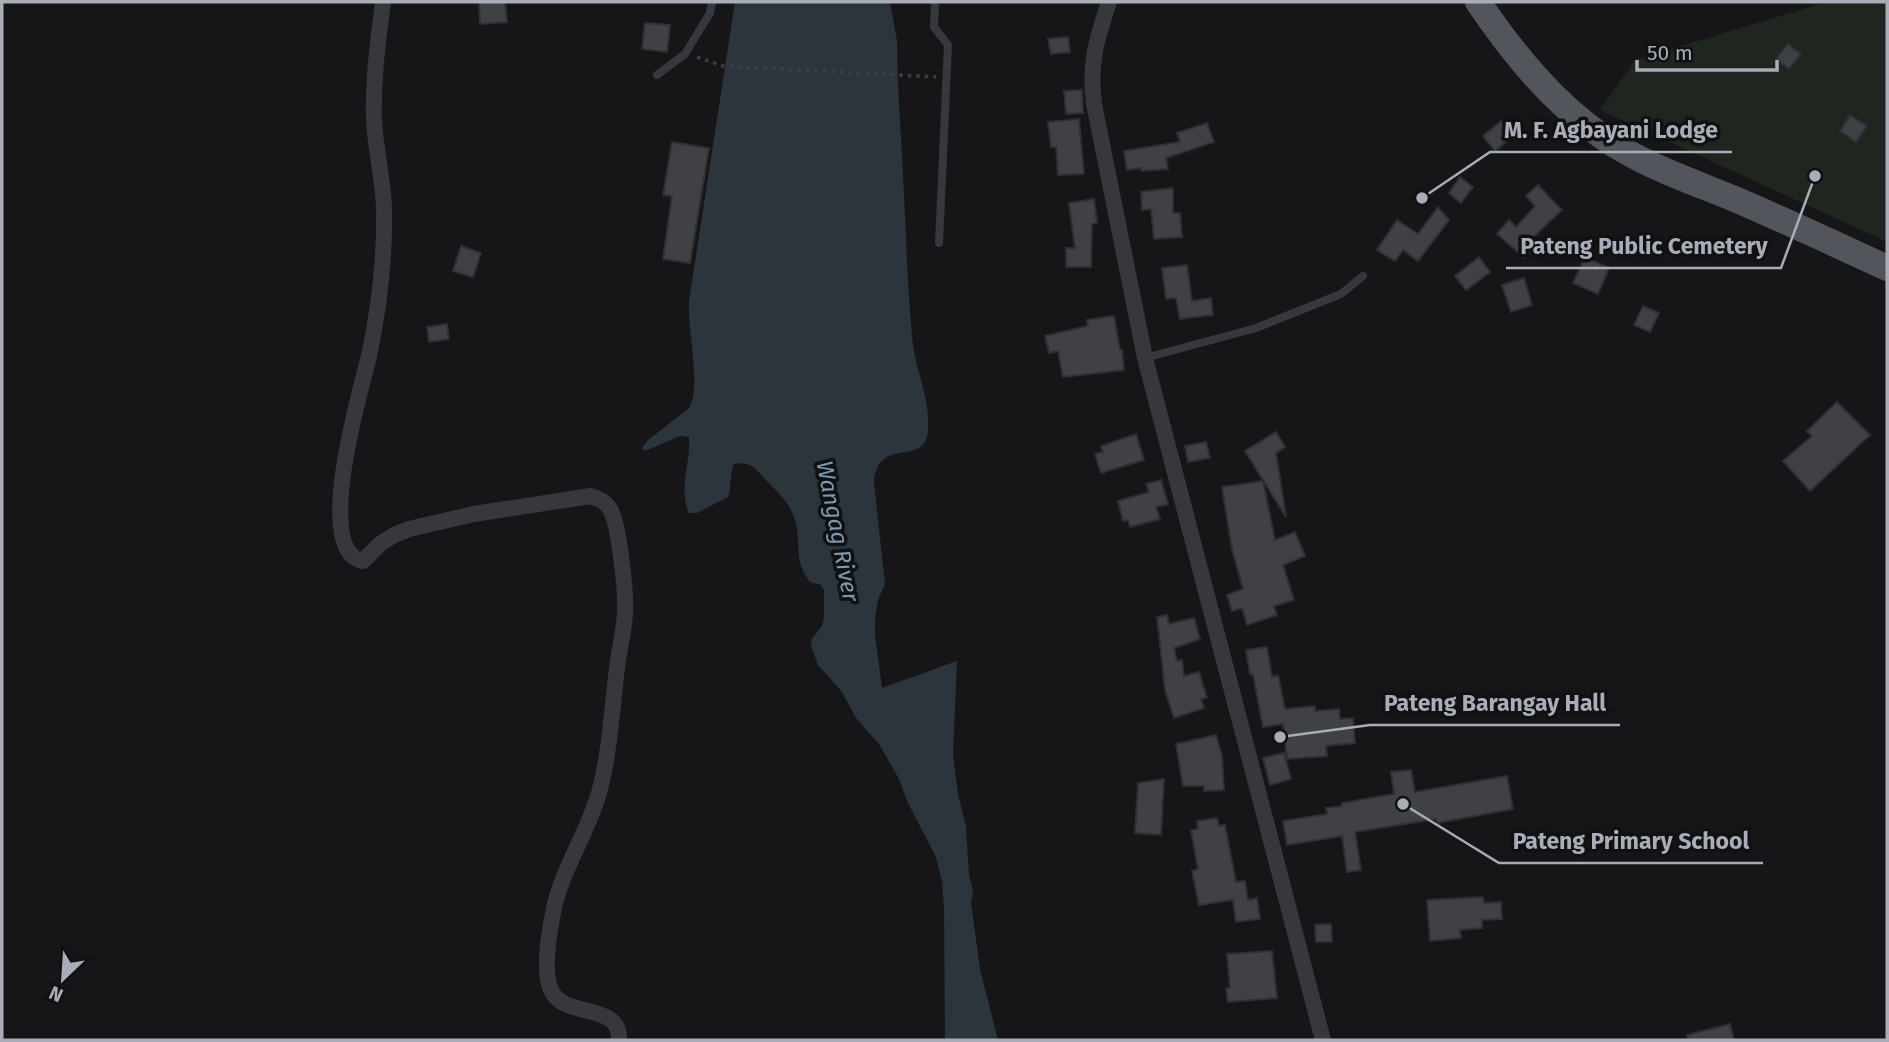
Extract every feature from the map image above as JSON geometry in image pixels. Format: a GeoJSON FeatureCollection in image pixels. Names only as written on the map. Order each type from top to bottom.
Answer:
{"type":"FeatureCollection","features":[{"type":"Feature","properties":{"kind":"main road"},"geometry":{"type":"LineString","coordinates":[[1478,2],[1510,49],[1575,117],[1605,139],[1648,163],[1887,268]]}},
{"type":"Feature","properties":{"kind":"street"},"geometry":{"type":"LineString","coordinates":[[383,2],[377,47],[374,119],[384,208],[381,263],[373,336],[343,471],[340,528],[350,554],[363,561],[380,544],[394,535],[431,523],[590,496],[599,499],[611,509],[618,533],[625,610],[608,740],[600,791],[565,871],[553,912],[547,961],[549,982],[555,996],[615,1022],[620,1040]]}},
{"type":"Feature","properties":{"kind":"street"},"geometry":{"type":"LineString","coordinates":[[1109,2],[1092,56],[1091,80],[1145,358],[1323,1040]]}},
{"type":"Feature","properties":{"kind":"lane"},"geometry":{"type":"LineString","coordinates":[[657,75],[685,54],[710,13],[712,2]]}},
{"type":"Feature","properties":{"kind":"lane"},"geometry":{"type":"LineString","coordinates":[[935,2],[934,27],[947,45],[939,243]]}},
{"type":"Feature","properties":{"kind":"lane"},"geometry":{"type":"LineString","coordinates":[[1145,358],[1256,328],[1341,294],[1363,276]]}},
{"type":"Feature","properties":{"kind":"path"},"geometry":{"type":"LineString","coordinates":[[685,54],[723,66],[923,76]]}},
{"type":"Feature","properties":{"kind":"shaded area"},"geometry":{"type":"Polygon","coordinates":[[[1887,2],[1887,242],[1600,110],[1635,60],[1820,4],[1887,2]]]}},
{"type":"Feature","properties":{"kind":"water","name":"Wangag River"},"geometry":{"type":"Polygon","coordinates":[[[735,2],[890,2],[897,41],[912,336],[925,395],[928,430],[925,441],[919,448],[892,455],[877,468],[874,483],[885,584],[878,600],[875,635],[882,688],[957,661],[953,754],[966,827],[969,875],[973,890],[971,903],[980,969],[998,1040],[945,1040],[944,908],[942,881],[936,857],[879,744],[856,718],[842,692],[818,665],[811,640],[822,626],[824,590],[820,584],[811,583],[801,567],[797,529],[789,507],[756,469],[739,463],[732,468],[728,497],[697,513],[689,513],[685,485],[689,437],[680,436],[645,451],[642,448],[689,408],[693,399],[694,372],[689,301],[735,2]]]}},
{"type":"Feature","properties":{"kind":"building"},"geometry":{"type":"Polygon","coordinates":[[[479,2],[505,2],[507,22],[480,24],[479,2]]]}},
{"type":"Feature","properties":{"kind":"building"},"geometry":{"type":"Polygon","coordinates":[[[645,23],[670,25],[667,52],[642,49],[645,23]]]}},
{"type":"Feature","properties":{"kind":"building"},"geometry":{"type":"Polygon","coordinates":[[[1068,37],[1070,52],[1051,54],[1048,39],[1068,37]]]}},
{"type":"Feature","properties":{"kind":"building"},"geometry":{"type":"Polygon","coordinates":[[[1788,44],[1801,54],[1789,69],[1776,59],[1788,44]]]}},
{"type":"Feature","properties":{"kind":"building"},"geometry":{"type":"Polygon","coordinates":[[[1082,90],[1083,113],[1066,114],[1064,91],[1082,90]]]}},
{"type":"Feature","properties":{"kind":"building"},"geometry":{"type":"Polygon","coordinates":[[[1850,115],[1867,126],[1856,142],[1840,131],[1850,115]]]}},
{"type":"Feature","properties":{"kind":"building"},"geometry":{"type":"Polygon","coordinates":[[[1079,119],[1084,174],[1058,175],[1056,147],[1051,147],[1048,122],[1079,119]]]}},
{"type":"Feature","properties":{"kind":"building"},"geometry":{"type":"Polygon","coordinates":[[[1501,121],[1514,135],[1495,151],[1483,136],[1501,121]]]}},
{"type":"Feature","properties":{"kind":"building"},"geometry":{"type":"Polygon","coordinates":[[[1207,123],[1214,142],[1166,158],[1168,169],[1127,170],[1124,151],[1180,142],[1177,133],[1207,123]]]}},
{"type":"Feature","properties":{"kind":"building"},"geometry":{"type":"Polygon","coordinates":[[[672,142],[709,148],[690,263],[663,259],[672,196],[663,195],[672,142]]]}},
{"type":"Feature","properties":{"kind":"building"},"geometry":{"type":"Polygon","coordinates":[[[1460,177],[1473,187],[1461,203],[1449,193],[1460,177]]]}},
{"type":"Feature","properties":{"kind":"building"},"geometry":{"type":"Polygon","coordinates":[[[1538,185],[1562,210],[1529,241],[1535,247],[1525,258],[1497,234],[1509,220],[1516,227],[1535,206],[1526,196],[1538,185]]]}},
{"type":"Feature","properties":{"kind":"building"},"geometry":{"type":"Polygon","coordinates":[[[1173,188],[1173,213],[1180,213],[1182,237],[1154,239],[1151,209],[1142,210],[1141,192],[1173,188]]]}},
{"type":"Feature","properties":{"kind":"building"},"geometry":{"type":"Polygon","coordinates":[[[1094,199],[1097,223],[1092,224],[1091,267],[1066,267],[1066,248],[1075,248],[1069,203],[1094,199]]]}},
{"type":"Feature","properties":{"kind":"building"},"geometry":{"type":"Polygon","coordinates":[[[1438,207],[1449,220],[1418,261],[1403,250],[1395,261],[1377,250],[1397,220],[1418,234],[1438,207]]]}},
{"type":"Feature","properties":{"kind":"building"},"geometry":{"type":"Polygon","coordinates":[[[461,246],[481,253],[473,277],[453,271],[461,246]]]}},
{"type":"Feature","properties":{"kind":"building"},"geometry":{"type":"Polygon","coordinates":[[[1479,257],[1490,272],[1466,290],[1455,276],[1479,257]]]}},
{"type":"Feature","properties":{"kind":"building"},"geometry":{"type":"Polygon","coordinates":[[[1585,257],[1609,268],[1598,294],[1573,283],[1585,257]]]}},
{"type":"Feature","properties":{"kind":"building"},"geometry":{"type":"Polygon","coordinates":[[[1187,265],[1192,301],[1211,298],[1213,315],[1180,319],[1176,298],[1166,299],[1162,268],[1187,265]]]}},
{"type":"Feature","properties":{"kind":"building"},"geometry":{"type":"Polygon","coordinates":[[[1524,278],[1532,305],[1511,312],[1502,285],[1524,278]]]}},
{"type":"Feature","properties":{"kind":"building"},"geometry":{"type":"Polygon","coordinates":[[[1643,306],[1659,313],[1650,332],[1634,325],[1643,306]]]}},
{"type":"Feature","properties":{"kind":"building"},"geometry":{"type":"Polygon","coordinates":[[[1114,316],[1124,370],[1063,377],[1058,351],[1049,353],[1045,336],[1088,326],[1087,320],[1114,316]]]}},
{"type":"Feature","properties":{"kind":"building"},"geometry":{"type":"Polygon","coordinates":[[[447,324],[449,339],[429,342],[427,327],[447,324]]]}},
{"type":"Feature","properties":{"kind":"building"},"geometry":{"type":"Polygon","coordinates":[[[1837,402],[1870,435],[1810,491],[1783,461],[1812,436],[1807,431],[1837,402]]]}},
{"type":"Feature","properties":{"kind":"building"},"geometry":{"type":"Polygon","coordinates":[[[1276,432],[1285,447],[1276,453],[1286,517],[1245,451],[1276,432]]]}},
{"type":"Feature","properties":{"kind":"building"},"geometry":{"type":"Polygon","coordinates":[[[1136,434],[1144,460],[1101,473],[1095,454],[1103,452],[1101,446],[1136,434]]]}},
{"type":"Feature","properties":{"kind":"building"},"geometry":{"type":"Polygon","coordinates":[[[1206,442],[1210,458],[1188,462],[1185,446],[1206,442]]]}},
{"type":"Feature","properties":{"kind":"building"},"geometry":{"type":"Polygon","coordinates":[[[1161,480],[1168,504],[1156,507],[1160,519],[1130,527],[1128,520],[1123,521],[1118,501],[1149,492],[1146,484],[1161,480]]]}},
{"type":"Feature","properties":{"kind":"building"},"geometry":{"type":"Polygon","coordinates":[[[1263,481],[1275,540],[1295,532],[1305,556],[1283,565],[1294,600],[1274,606],[1277,615],[1247,625],[1242,608],[1232,611],[1227,595],[1243,589],[1232,549],[1222,487],[1263,481]]]}},
{"type":"Feature","properties":{"kind":"building"},"geometry":{"type":"Polygon","coordinates":[[[1167,615],[1169,624],[1194,618],[1200,639],[1174,648],[1177,661],[1182,660],[1184,676],[1199,672],[1207,698],[1201,699],[1204,708],[1174,718],[1165,690],[1157,617],[1167,615]]]}},
{"type":"Feature","properties":{"kind":"building"},"geometry":{"type":"Polygon","coordinates":[[[1267,647],[1272,677],[1278,675],[1285,709],[1315,706],[1315,711],[1339,709],[1340,719],[1353,718],[1355,743],[1326,746],[1327,756],[1287,759],[1283,724],[1263,727],[1253,674],[1250,674],[1246,650],[1267,647]]]}},
{"type":"Feature","properties":{"kind":"building"},"geometry":{"type":"Polygon","coordinates":[[[1216,735],[1222,756],[1224,790],[1204,791],[1204,786],[1183,786],[1176,744],[1216,735]]]}},
{"type":"Feature","properties":{"kind":"building"},"geometry":{"type":"Polygon","coordinates":[[[1284,753],[1291,779],[1270,785],[1263,758],[1284,753]]]}},
{"type":"Feature","properties":{"kind":"building"},"geometry":{"type":"Polygon","coordinates":[[[1411,770],[1415,792],[1507,776],[1513,809],[1437,823],[1436,819],[1355,832],[1361,870],[1347,872],[1342,836],[1287,845],[1283,821],[1327,814],[1326,808],[1342,806],[1342,803],[1394,794],[1391,772],[1411,770]]]}},
{"type":"Feature","properties":{"kind":"building"},"geometry":{"type":"Polygon","coordinates":[[[1164,779],[1161,835],[1135,833],[1138,783],[1164,779]]]}},
{"type":"Feature","properties":{"kind":"building"},"geometry":{"type":"Polygon","coordinates":[[[1217,818],[1219,826],[1225,825],[1236,882],[1245,881],[1248,900],[1257,898],[1260,919],[1236,922],[1233,900],[1199,905],[1192,871],[1198,869],[1191,830],[1198,829],[1197,821],[1217,818]]]}},
{"type":"Feature","properties":{"kind":"building"},"geometry":{"type":"Polygon","coordinates":[[[1483,897],[1484,903],[1501,902],[1502,919],[1482,920],[1482,928],[1460,930],[1461,938],[1430,941],[1427,900],[1483,897]]]}},
{"type":"Feature","properties":{"kind":"building"},"geometry":{"type":"Polygon","coordinates":[[[1331,924],[1332,942],[1316,942],[1315,925],[1331,924]]]}},
{"type":"Feature","properties":{"kind":"building"},"geometry":{"type":"Polygon","coordinates":[[[1272,951],[1277,998],[1228,1002],[1226,989],[1230,988],[1227,954],[1272,951]]]}},
{"type":"Feature","properties":{"kind":"building"},"geometry":{"type":"Polygon","coordinates":[[[1730,1024],[1734,1040],[1688,1040],[1687,1035],[1730,1024]]]}},
{"type":"Feature","properties":{"kind":"place","name":"Pateng Public Cemetery"},"geometry":{"type":"Point","coordinates":[1815,176]}},
{"type":"Feature","properties":{"kind":"place","name":"M. F. Agbayani Lodge"},"geometry":{"type":"Point","coordinates":[1422,198]}},
{"type":"Feature","properties":{"kind":"place","name":"Pateng Barangay Hall"},"geometry":{"type":"Point","coordinates":[1280,737]}},
{"type":"Feature","properties":{"kind":"place","name":"Pateng Primary School"},"geometry":{"type":"Point","coordinates":[1403,804]}}]}
